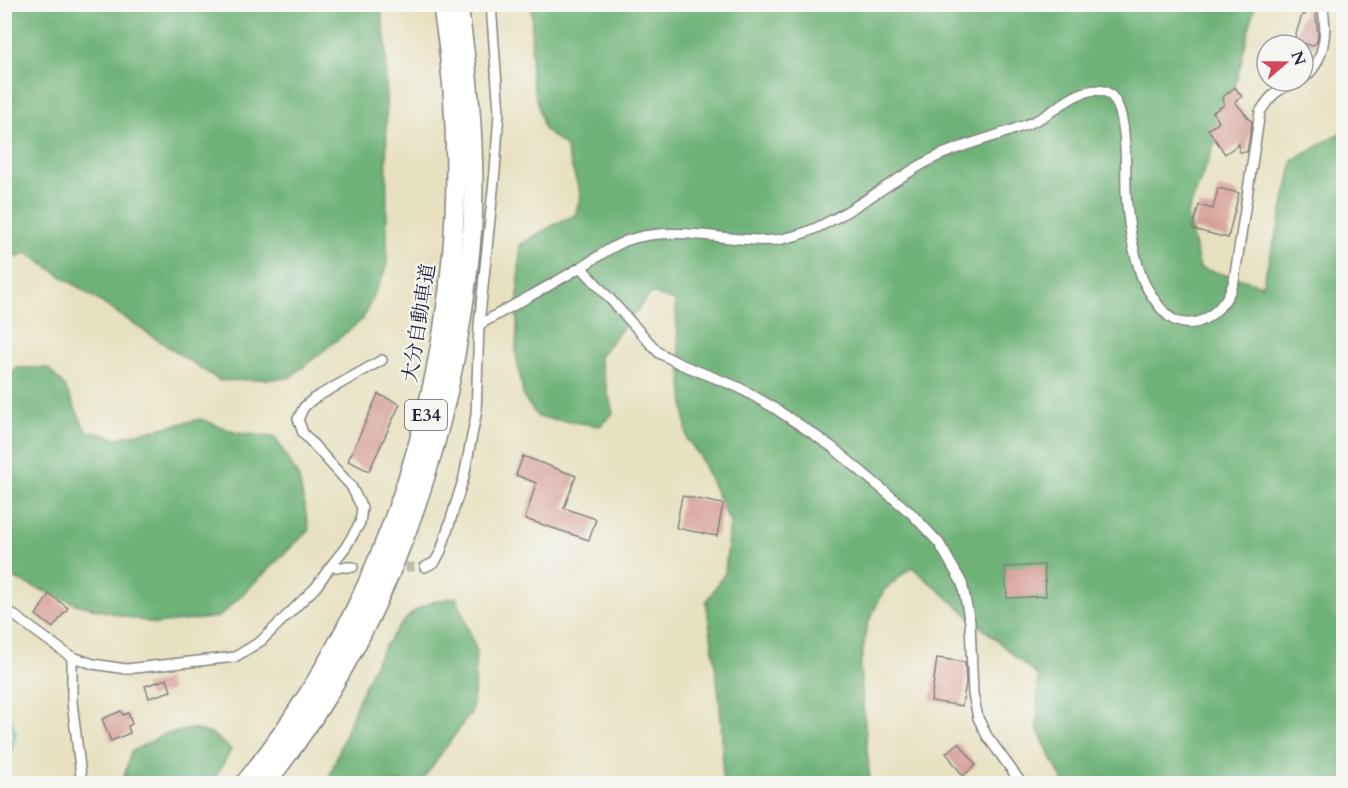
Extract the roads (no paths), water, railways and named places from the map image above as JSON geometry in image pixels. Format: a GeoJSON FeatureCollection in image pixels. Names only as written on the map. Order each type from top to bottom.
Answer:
{"type":"FeatureCollection","features":[{"type":"Feature","properties":{"kind":"highway","name":"大分自動車道"},"geometry":{"type":"LineString","coordinates":[[244,783],[291,720],[330,656],[363,592],[402,497],[422,435],[439,356],[450,284],[456,212],[455,133],[450,59],[442,4]]}},
{"type":"Feature","properties":{"kind":"highway","name":"大分自動車道"},"geometry":{"type":"LineString","coordinates":[[265,783],[299,738],[350,654],[389,576],[418,504],[437,439],[456,360],[467,284],[473,214],[472,133],[465,48],[458,4]]}},
{"type":"Feature","properties":{"kind":"street"},"geometry":{"type":"LineString","coordinates":[[425,567],[435,562],[441,551],[468,460],[476,415],[479,325],[499,112],[491,4]]}},
{"type":"Feature","properties":{"kind":"street"},"geometry":{"type":"LineString","coordinates":[[1315,66],[1323,43],[1325,25],[1322,4]]}},
{"type":"Feature","properties":{"kind":"street"},"geometry":{"type":"LineString","coordinates":[[479,325],[609,249],[634,238],[666,233],[763,241],[783,239],[828,222],[932,159],[1038,119],[1085,92],[1095,90],[1106,92],[1114,97],[1119,106],[1125,140],[1124,183],[1127,208],[1141,275],[1146,286],[1172,319],[1181,322],[1202,320],[1212,315],[1223,304],[1234,281],[1260,112],[1274,93]]}},
{"type":"Feature","properties":{"kind":"street"},"geometry":{"type":"LineString","coordinates":[[581,267],[659,353],[680,364],[738,387],[803,427],[832,447],[912,514],[939,543],[962,584],[970,622],[973,694],[978,718],[987,736],[1022,783]]}},
{"type":"Feature","properties":{"kind":"street"},"geometry":{"type":"LineString","coordinates":[[4,608],[72,656],[93,664],[126,669],[235,657],[261,641],[316,587],[345,548],[360,523],[362,508],[351,486],[303,433],[298,419],[304,407],[313,399],[382,360]]}},
{"type":"Feature","properties":{"kind":"street"},"geometry":{"type":"LineString","coordinates":[[330,567],[353,567]]}},
{"type":"Feature","properties":{"kind":"street"},"geometry":{"type":"LineString","coordinates":[[72,656],[72,702],[82,783]]}},
{"type":"Feature","properties":{"kind":"waterway"},"geometry":{"type":"LineString","coordinates":[[4,708],[15,732],[4,780]]}},
{"type":"Feature","properties":{"kind":"tunnel"},"geometry":{"type":"LineString","coordinates":[[392,567],[425,567]]}}]}
